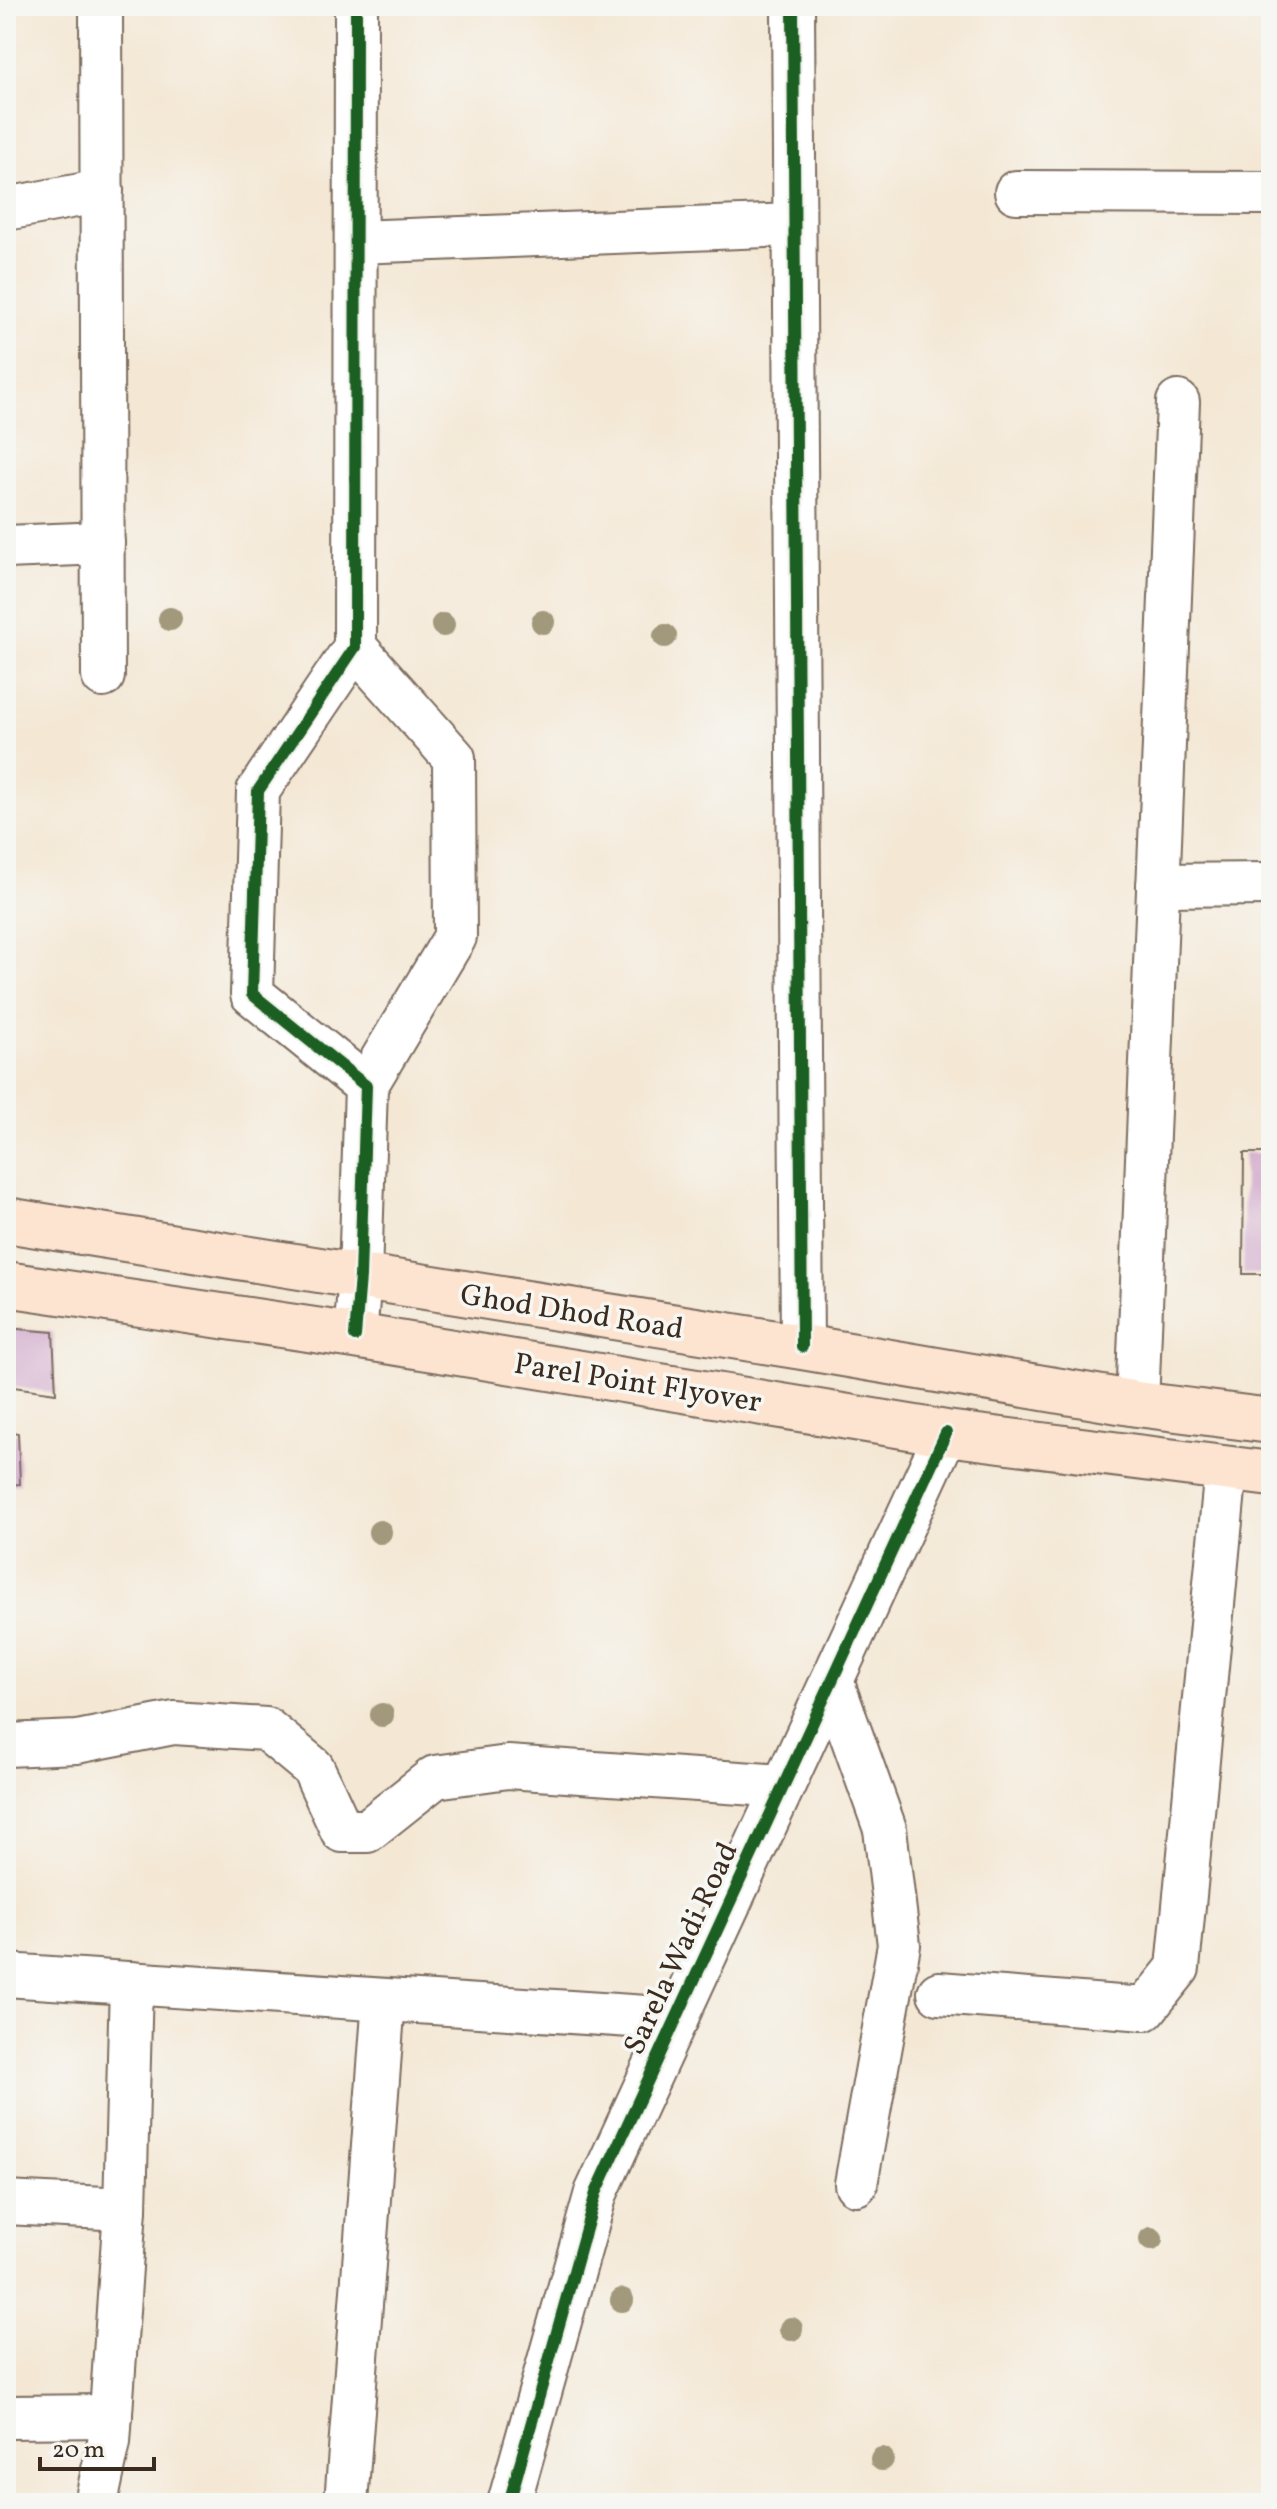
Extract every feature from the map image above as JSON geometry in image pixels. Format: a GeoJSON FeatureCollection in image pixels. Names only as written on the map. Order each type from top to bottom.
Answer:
{"type":"FeatureCollection","features":[{"type":"Feature","properties":{"kind":"main road","name":"Ghod Dhod Road"},"geometry":{"type":"LineString","coordinates":[[6,1220],[802,1347],[1137,1404],[1271,1421]]}},
{"type":"Feature","properties":{"kind":"main road","name":"Parel Point Flyover"},"geometry":{"type":"LineString","coordinates":[[6,1284],[355,1336],[946,1433],[1271,1474]]}},
{"type":"Feature","properties":{"kind":"street"},"geometry":{"type":"LineString","coordinates":[[101,6],[103,676]]}},
{"type":"Feature","properties":{"kind":"street"},"geometry":{"type":"LineString","coordinates":[[356,6],[355,647],[258,791],[252,994],[366,1086]]}},
{"type":"Feature","properties":{"kind":"street"},"geometry":{"type":"LineString","coordinates":[[793,6],[802,1347]]}},
{"type":"Feature","properties":{"kind":"street"},"geometry":{"type":"LineString","coordinates":[[6,209],[102,191]]}},
{"type":"Feature","properties":{"kind":"street"},"geometry":{"type":"LineString","coordinates":[[1016,192],[1271,193]]}},
{"type":"Feature","properties":{"kind":"street"},"geometry":{"type":"LineString","coordinates":[[356,242],[794,225]]}},
{"type":"Feature","properties":{"kind":"street"},"geometry":{"type":"LineString","coordinates":[[1137,1404],[1178,402]]}},
{"type":"Feature","properties":{"kind":"street"},"geometry":{"type":"LineString","coordinates":[[6,547],[103,543]]}},
{"type":"Feature","properties":{"kind":"street"},"geometry":{"type":"LineString","coordinates":[[355,647],[454,758],[455,937],[366,1086],[360,1277],[355,1336]]}},
{"type":"Feature","properties":{"kind":"street"},"geometry":{"type":"LineString","coordinates":[[1158,885],[1271,884]]}},
{"type":"Feature","properties":{"kind":"street","name":"Sarela Wadi Road"},"geometry":{"type":"LineString","coordinates":[[509,2503],[596,2193],[946,1433]]}},
{"type":"Feature","properties":{"kind":"street"},"geometry":{"type":"LineString","coordinates":[[939,1993],[1145,2009],[1178,1968],[1226,1469]]}},
{"type":"Feature","properties":{"kind":"street"},"geometry":{"type":"LineString","coordinates":[[832,1681],[885,1829],[899,1945],[856,2184]]}},
{"type":"Feature","properties":{"kind":"street"},"geometry":{"type":"LineString","coordinates":[[6,1745],[77,1742],[174,1723],[266,1729],[313,1768],[342,1831],[367,1831],[435,1777],[508,1767],[783,1786]]}},
{"type":"Feature","properties":{"kind":"street"},"geometry":{"type":"LineString","coordinates":[[6,1975],[677,2019]]}},
{"type":"Feature","properties":{"kind":"street"},"geometry":{"type":"LineString","coordinates":[[96,2503],[109,2442],[125,2209],[131,1983]]}},
{"type":"Feature","properties":{"kind":"street"},"geometry":{"type":"LineString","coordinates":[[346,2503],[384,2000]]}},
{"type":"Feature","properties":{"kind":"street"},"geometry":{"type":"LineString","coordinates":[[6,2203],[125,2209]]}},
{"type":"Feature","properties":{"kind":"street"},"geometry":{"type":"LineString","coordinates":[[6,2417],[111,2416]]}},
{"type":"Feature","properties":{"kind":"building"},"geometry":{"type":"Polygon","coordinates":[[[1244,1153],[1271,1153],[1271,1274],[1243,1274],[1244,1153]]]}},
{"type":"Feature","properties":{"kind":"building"},"geometry":{"type":"Polygon","coordinates":[[[6,1328],[53,1332],[56,1393],[6,1386],[6,1328]]]}},
{"type":"Feature","properties":{"kind":"building"},"geometry":{"type":"Polygon","coordinates":[[[6,1431],[18,1433],[20,1484],[6,1485],[6,1431]]]}},
{"type":"Feature","properties":{"kind":"cycle path"},"geometry":{"type":"LineString","coordinates":[[355,1336],[360,1277],[366,1086],[252,994],[258,791],[355,647],[356,6]]}},
{"type":"Feature","properties":{"kind":"cycle path"},"geometry":{"type":"LineString","coordinates":[[793,6],[802,1347]]}},
{"type":"Feature","properties":{"kind":"cycle path"},"geometry":{"type":"LineString","coordinates":[[509,2503],[596,2193],[946,1433]]}}]}
